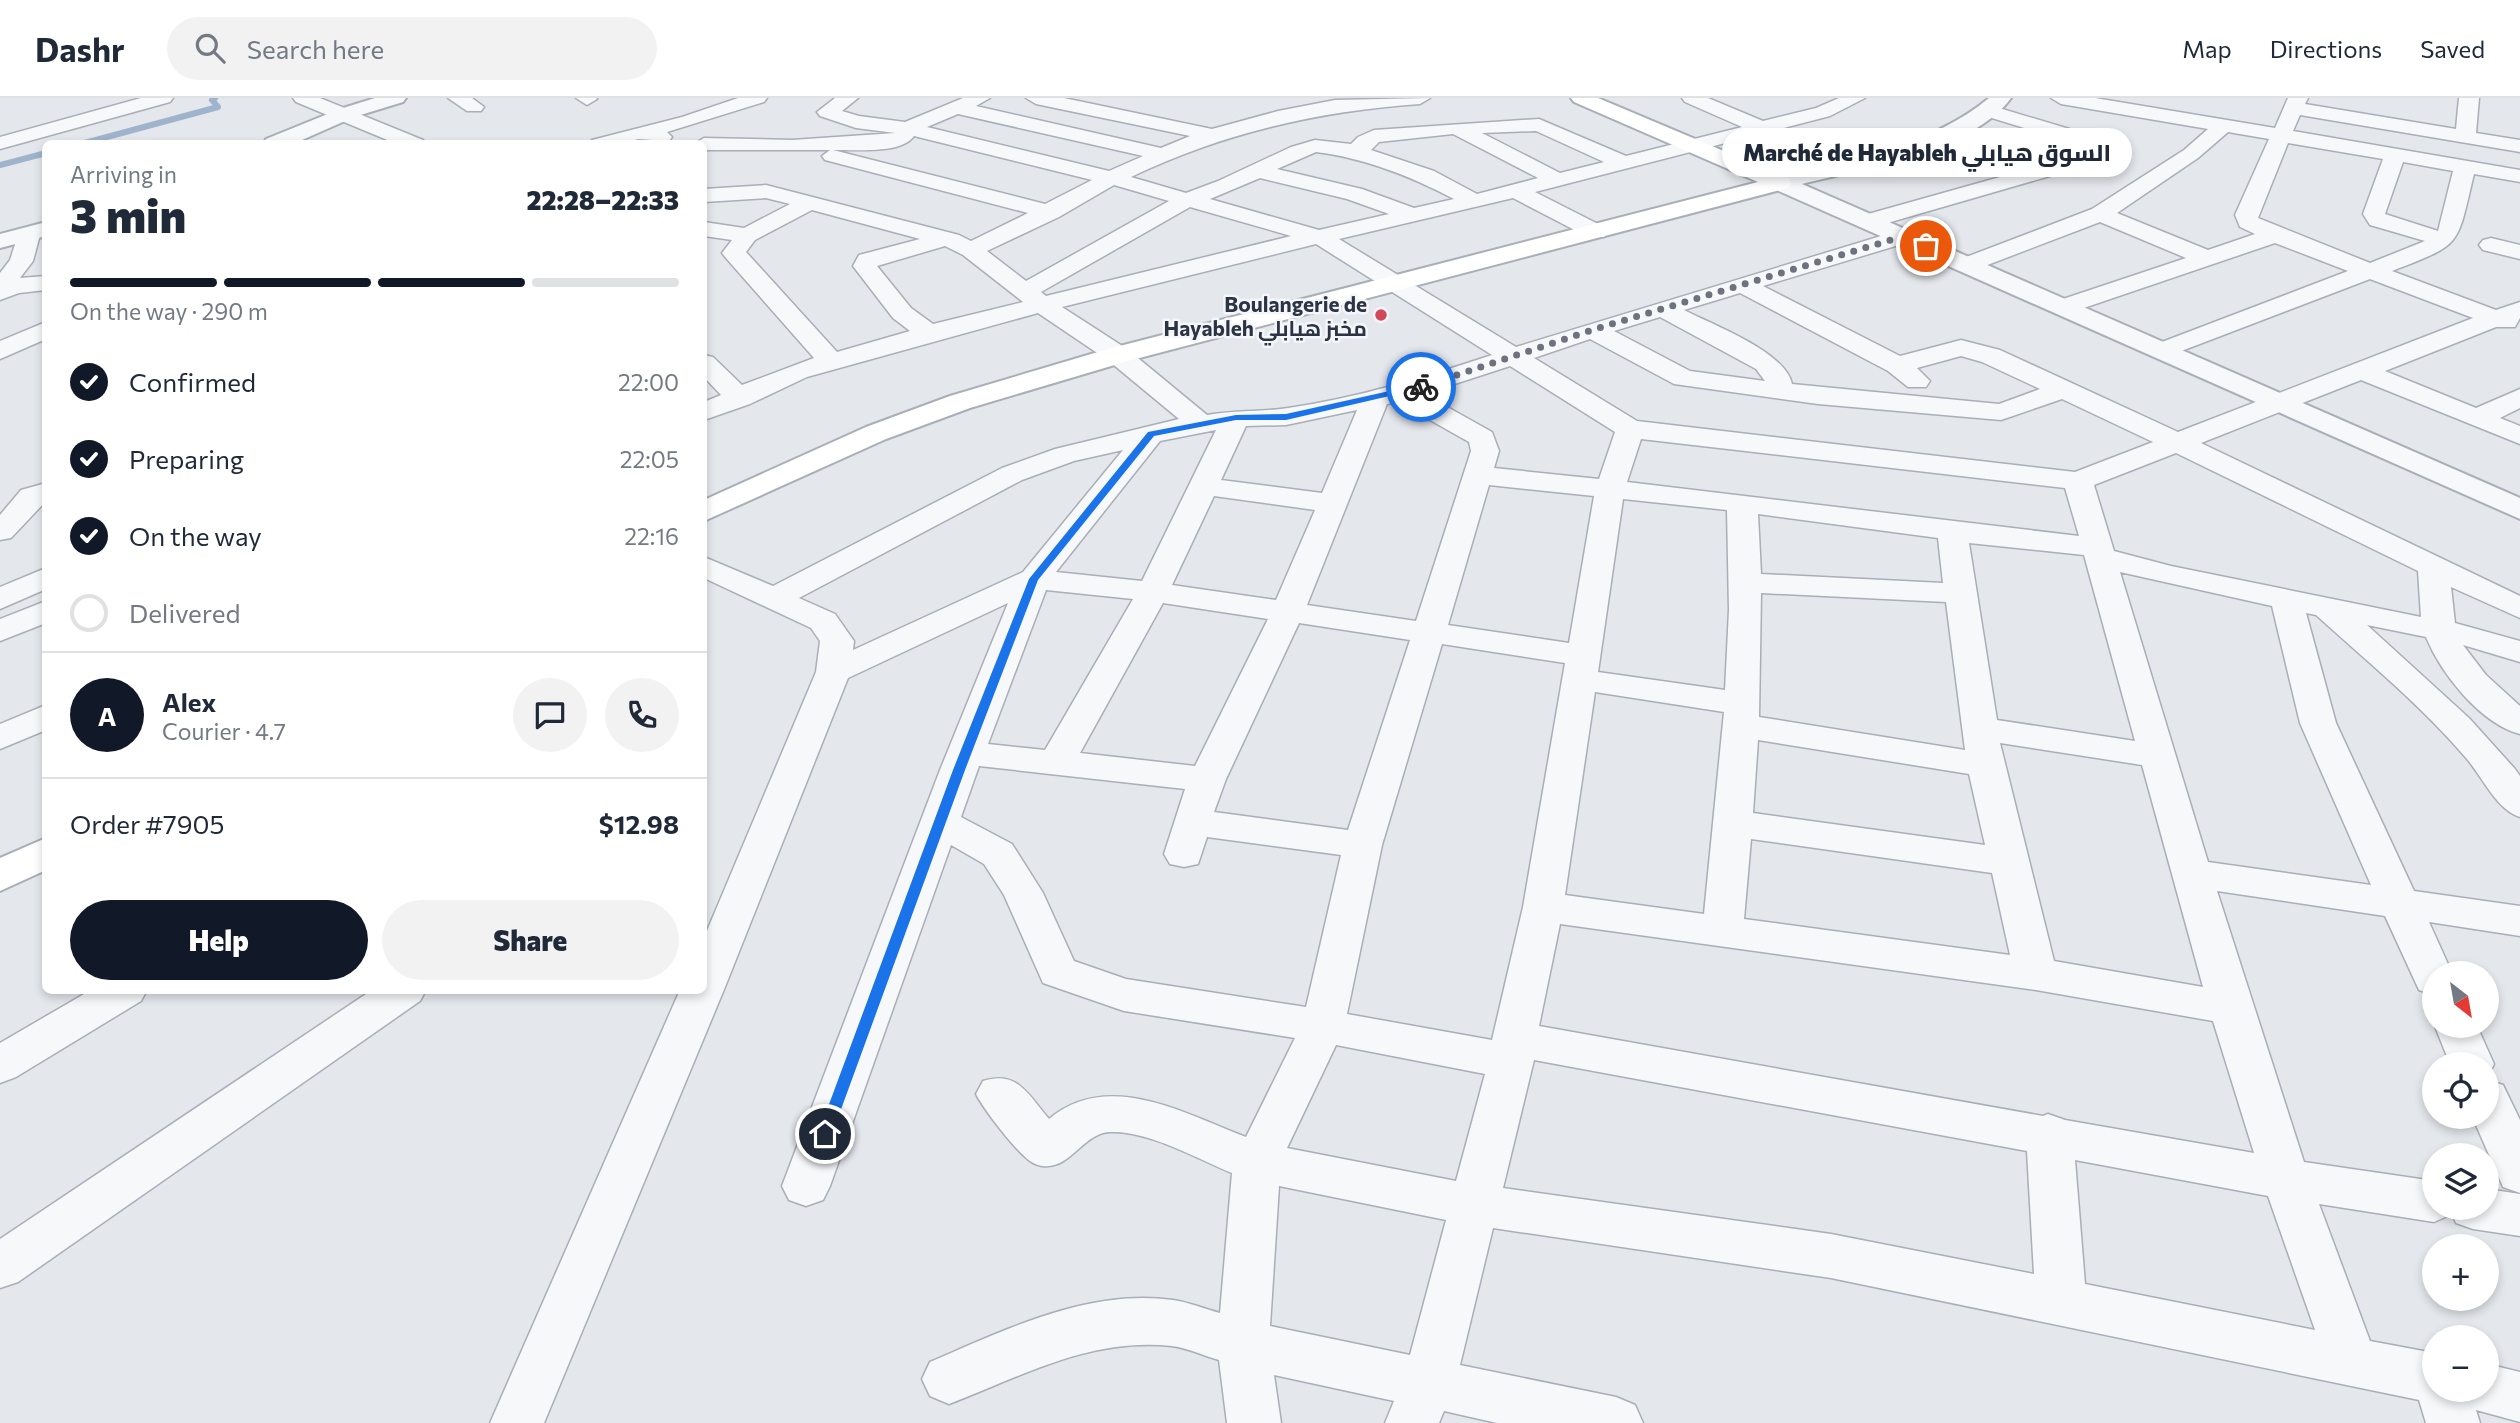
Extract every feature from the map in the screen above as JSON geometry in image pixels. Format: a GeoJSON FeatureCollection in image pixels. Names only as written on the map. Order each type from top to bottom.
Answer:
{"type":"FeatureCollection","features":[{"type":"Feature","properties":{"kind":"main road"},"geometry":{"type":"LineString","coordinates":[[1581,98],[1780,183]]}},
{"type":"Feature","properties":{"kind":"main road"},"geometry":{"type":"LineString","coordinates":[[707,511],[876,433],[960,401],[1118,355],[1780,183]]}},
{"type":"Feature","properties":{"kind":"main road"},"geometry":{"type":"LineString","coordinates":[[0,876],[42,854]]}},
{"type":"Feature","properties":{"kind":"street"},"geometry":{"type":"LineString","coordinates":[[68,104],[107,98]]}},
{"type":"Feature","properties":{"kind":"street"},"geometry":{"type":"LineString","coordinates":[[0,143],[163,98]]}},
{"type":"Feature","properties":{"kind":"street"},"geometry":{"type":"LineString","coordinates":[[303,98],[347,113],[407,140]]}},
{"type":"Feature","properties":{"kind":"street"},"geometry":{"type":"LineString","coordinates":[[283,140],[347,113],[396,98]]}},
{"type":"Feature","properties":{"kind":"street"},"geometry":{"type":"LineString","coordinates":[[612,140],[687,122],[757,98]]}},
{"type":"Feature","properties":{"kind":"street"},"geometry":{"type":"LineString","coordinates":[[848,98],[827,112],[856,122],[907,128],[1115,179],[1322,238],[1630,429],[1882,430],[1923,404],[2001,412],[2061,390]]}},
{"type":"Feature","properties":{"kind":"street"},"geometry":{"type":"LineString","coordinates":[[707,144],[792,146],[891,141],[904,136],[907,128],[980,98]]}},
{"type":"Feature","properties":{"kind":"street"},"geometry":{"type":"LineString","coordinates":[[1036,98],[1213,135]]}},
{"type":"Feature","properties":{"kind":"street"},"geometry":{"type":"LineString","coordinates":[[971,250],[1115,179],[1213,135],[1309,109],[1420,98]]}},
{"type":"Feature","properties":{"kind":"street"},"geometry":{"type":"LineString","coordinates":[[1692,98],[1762,128]]}},
{"type":"Feature","properties":{"kind":"street"},"geometry":{"type":"LineString","coordinates":[[707,411],[830,360],[929,333],[1032,297],[1322,238],[1415,216],[1823,112],[1855,98]]}},
{"type":"Feature","properties":{"kind":"street"},"geometry":{"type":"LineString","coordinates":[[2061,98],[2520,176]]}},
{"type":"Feature","properties":{"kind":"street"},"geometry":{"type":"LineString","coordinates":[[2465,137],[2469,98]]}},
{"type":"Feature","properties":{"kind":"street"},"geometry":{"type":"LineString","coordinates":[[1130,118],[1166,103]]}},
{"type":"Feature","properties":{"kind":"street"},"geometry":{"type":"LineString","coordinates":[[2508,323],[2257,228],[2248,222],[2246,215],[2295,103],[2400,127],[2520,146]]}},
{"type":"Feature","properties":{"kind":"street"},"geometry":{"type":"LineString","coordinates":[[1780,183],[1903,150],[1961,128],[1995,104],[2117,150],[2171,166]]}},
{"type":"Feature","properties":{"kind":"street"},"geometry":{"type":"LineString","coordinates":[[2400,127],[2407,106]]}},
{"type":"Feature","properties":{"kind":"street"},"geometry":{"type":"LineString","coordinates":[[957,108],[1167,155]]}},
{"type":"Feature","properties":{"kind":"street"},"geometry":{"type":"LineString","coordinates":[[1351,150],[1363,147],[1374,136],[1457,128],[1539,125],[1624,163]]}},
{"type":"Feature","properties":{"kind":"street"},"geometry":{"type":"LineString","coordinates":[[1969,264],[2100,214],[2171,166],[2223,126]]}},
{"type":"Feature","properties":{"kind":"street"},"geometry":{"type":"LineString","coordinates":[[1457,128],[1556,179]]}},
{"type":"Feature","properties":{"kind":"street"},"geometry":{"type":"LineString","coordinates":[[637,133],[678,140]]}},
{"type":"Feature","properties":{"kind":"street"},"geometry":{"type":"LineString","coordinates":[[792,146],[1051,212]]}},
{"type":"Feature","properties":{"kind":"street"},"geometry":{"type":"LineString","coordinates":[[1032,297],[1042,283],[1189,199],[1315,146],[1351,150],[1426,176],[1474,201]]}},
{"type":"Feature","properties":{"kind":"street"},"geometry":{"type":"LineString","coordinates":[[1869,221],[2117,150]]}},
{"type":"Feature","properties":{"kind":"street"},"geometry":{"type":"LineString","coordinates":[[1426,176],[1508,154]]}},
{"type":"Feature","properties":{"kind":"street"},"geometry":{"type":"LineString","coordinates":[[2395,155],[2374,214],[2378,220],[2444,240]]}},
{"type":"Feature","properties":{"kind":"street"},"geometry":{"type":"LineString","coordinates":[[2164,350],[2369,272],[2444,240],[2449,231],[2465,167]]}},
{"type":"Feature","properties":{"kind":"street"},"geometry":{"type":"LineString","coordinates":[[1258,170],[1354,194],[1415,216]]}},
{"type":"Feature","properties":{"kind":"street"},"geometry":{"type":"LineString","coordinates":[[1780,183],[2164,350],[2520,510]]}},
{"type":"Feature","properties":{"kind":"street"},"geometry":{"type":"LineString","coordinates":[[1515,190],[1596,232]]}},
{"type":"Feature","properties":{"kind":"street"},"geometry":{"type":"LineString","coordinates":[[707,195],[766,191],[947,239],[971,250],[1032,297],[1118,355],[1202,424]]}},
{"type":"Feature","properties":{"kind":"street"},"geometry":{"type":"LineString","coordinates":[[808,203],[747,235],[734,249],[737,261],[794,318],[830,360]]}},
{"type":"Feature","properties":{"kind":"street"},"geometry":{"type":"LineString","coordinates":[[2100,214],[2207,258]]}},
{"type":"Feature","properties":{"kind":"street"},"geometry":{"type":"LineString","coordinates":[[707,229],[747,235]]}},
{"type":"Feature","properties":{"kind":"street"},"geometry":{"type":"LineString","coordinates":[[2063,307],[2275,235]]}},
{"type":"Feature","properties":{"kind":"street"},"geometry":{"type":"LineString","coordinates":[[774,598],[1012,474],[1065,455],[1151,433],[1236,418],[1286,417],[1389,396],[1513,358],[1592,330],[1904,236]]}},
{"type":"Feature","properties":{"kind":"street"},"geometry":{"type":"LineString","coordinates":[[0,241],[37,239]]}},
{"type":"Feature","properties":{"kind":"street"},"geometry":{"type":"LineString","coordinates":[[0,291],[37,239]]}},
{"type":"Feature","properties":{"kind":"street"},"geometry":{"type":"LineString","coordinates":[[929,333],[902,313],[865,266],[867,260],[947,239]]}},
{"type":"Feature","properties":{"kind":"street"},"geometry":{"type":"LineString","coordinates":[[2491,245],[2520,252]]}},
{"type":"Feature","properties":{"kind":"street"},"geometry":{"type":"LineString","coordinates":[[0,291],[14,286],[42,283]]}},
{"type":"Feature","properties":{"kind":"street"},"geometry":{"type":"LineString","coordinates":[[1743,285],[1897,365],[1922,385],[1923,404]]}},
{"type":"Feature","properties":{"kind":"street"},"geometry":{"type":"LineString","coordinates":[[1592,330],[1683,378],[1780,391],[1882,430],[2078,481],[2360,370],[2508,323],[2520,309]]}},
{"type":"Feature","properties":{"kind":"street"},"geometry":{"type":"LineString","coordinates":[[1665,310],[1765,362],[1777,375],[1780,391]]}},
{"type":"Feature","properties":{"kind":"street"},"geometry":{"type":"LineString","coordinates":[[0,351],[42,331]]}},
{"type":"Feature","properties":{"kind":"street"},"geometry":{"type":"LineString","coordinates":[[1897,365],[1942,351],[1974,350],[2177,442],[2520,608]]}},
{"type":"Feature","properties":{"kind":"street"},"geometry":{"type":"LineString","coordinates":[[707,366],[740,398]]}},
{"type":"Feature","properties":{"kind":"street"},"geometry":{"type":"LineString","coordinates":[[2360,370],[2520,436]]}},
{"type":"Feature","properties":{"kind":"street"},"geometry":{"type":"LineString","coordinates":[[1254,1423],[1243,1344],[1257,1162],[1323,1026],[1363,845],[1475,475],[1485,451],[1482,438],[1389,396]]}},
{"type":"Feature","properties":{"kind":"street"},"geometry":{"type":"LineString","coordinates":[[1363,845],[1188,838],[1207,779],[1289,611],[1333,503],[1389,396]]}},
{"type":"Feature","properties":{"kind":"street"},"geometry":{"type":"LineString","coordinates":[[2478,418],[2520,397]]}},
{"type":"Feature","properties":{"kind":"street"},"geometry":{"type":"LineString","coordinates":[[1056,763],[1153,592],[1236,418]]}},
{"type":"Feature","properties":{"kind":"street"},"geometry":{"type":"LineString","coordinates":[[1420,1403],[1474,1205],[1543,907],[1610,490],[1630,429]]}},
{"type":"Feature","properties":{"kind":"street"},"geometry":{"type":"LineString","coordinates":[[806,1186],[1034,579],[1151,433]]}},
{"type":"Feature","properties":{"kind":"street"},"geometry":{"type":"LineString","coordinates":[[1475,475],[1742,503],[2099,552],[2168,575],[2478,638],[2520,652]]}},
{"type":"Feature","properties":{"kind":"street"},"geometry":{"type":"LineString","coordinates":[[2078,481],[2231,1008],[2286,1179],[2351,1359]]}},
{"type":"Feature","properties":{"kind":"street"},"geometry":{"type":"LineString","coordinates":[[1203,486],[1333,503]]}},
{"type":"Feature","properties":{"kind":"street"},"geometry":{"type":"LineString","coordinates":[[0,531],[41,488]]}},
{"type":"Feature","properties":{"kind":"street"},"geometry":{"type":"LineString","coordinates":[[1723,929],[1743,715],[1747,583],[1742,503]]}},
{"type":"Feature","properties":{"kind":"street"},"geometry":{"type":"LineString","coordinates":[[1952,530],[1985,765],[2036,974]]}},
{"type":"Feature","properties":{"kind":"street"},"geometry":{"type":"LineString","coordinates":[[2433,566],[2441,631],[2449,650],[2473,682],[2520,723]]}},
{"type":"Feature","properties":{"kind":"street"},"geometry":{"type":"LineString","coordinates":[[707,567],[823,621],[836,641],[833,672],[707,973]]}},
{"type":"Feature","properties":{"kind":"street"},"geometry":{"type":"LineString","coordinates":[[0,599],[42,579]]}},
{"type":"Feature","properties":{"kind":"street"},"geometry":{"type":"LineString","coordinates":[[833,672],[1034,579],[1153,592],[1429,631],[1580,667],[1743,715],[1985,765]]}},
{"type":"Feature","properties":{"kind":"street"},"geometry":{"type":"LineString","coordinates":[[1747,583],[1959,593]]}},
{"type":"Feature","properties":{"kind":"street"},"geometry":{"type":"LineString","coordinates":[[2286,598],[2318,723],[2426,961]]}},
{"type":"Feature","properties":{"kind":"street"},"geometry":{"type":"LineString","coordinates":[[2328,608],[2470,741],[2507,783],[2520,804]]}},
{"type":"Feature","properties":{"kind":"street"},"geometry":{"type":"LineString","coordinates":[[0,631],[42,613]]}},
{"type":"Feature","properties":{"kind":"street"},"geometry":{"type":"LineString","coordinates":[[0,738],[42,718]]}},
{"type":"Feature","properties":{"kind":"street"},"geometry":{"type":"LineString","coordinates":[[1981,729],[2158,756]]}},
{"type":"Feature","properties":{"kind":"street"},"geometry":{"type":"LineString","coordinates":[[967,754],[1207,779]]}},
{"type":"Feature","properties":{"kind":"street"},"geometry":{"type":"LineString","coordinates":[[941,823],[998,854],[1023,893],[1058,972],[1124,995],[1323,1026],[1512,1050],[2048,1133],[2286,1179],[2422,1199]]}},
{"type":"Feature","properties":{"kind":"street"},"geometry":{"type":"LineString","coordinates":[[1733,823],[2009,862]]}},
{"type":"Feature","properties":{"kind":"street"},"geometry":{"type":"LineString","coordinates":[[2191,873],[2400,901],[2520,921]]}},
{"type":"Feature","properties":{"kind":"street"},"geometry":{"type":"LineString","coordinates":[[1543,907],[1723,929],[2036,974],[2231,1008]]}},
{"type":"Feature","properties":{"kind":"street"},"geometry":{"type":"LineString","coordinates":[[0,1065],[120,994]]}},
{"type":"Feature","properties":{"kind":"street"},"geometry":{"type":"LineString","coordinates":[[0,1266],[399,994]]}},
{"type":"Feature","properties":{"kind":"street"},"geometry":{"type":"LineString","coordinates":[[517,1423],[698,994]]}},
{"type":"Feature","properties":{"kind":"street"},"geometry":{"type":"LineString","coordinates":[[999,1094],[1047,1148],[1074,1125],[1107,1113],[1141,1117],[1257,1162],[1474,1205],[1831,1256],[2422,1375]]}},
{"type":"Feature","properties":{"kind":"street"},"geometry":{"type":"LineString","coordinates":[[2499,1125],[2520,1173]]}},
{"type":"Feature","properties":{"kind":"street"},"geometry":{"type":"LineString","coordinates":[[2048,1133],[2055,1190],[2060,1301]]}},
{"type":"Feature","properties":{"kind":"street"},"geometry":{"type":"LineString","coordinates":[[2499,1212],[2520,1215]]}},
{"type":"Feature","properties":{"kind":"street"},"geometry":{"type":"LineString","coordinates":[[949,1380],[1026,1346],[1101,1324],[1173,1323],[1420,1403],[1616,1423]]}},
{"type":"Feature","properties":{"kind":"street"},"geometry":{"type":"LineString","coordinates":[[2499,1392],[2520,1397]]}},
{"type":"Feature","properties":{"kind":"street"},"geometry":{"type":"LineString","coordinates":[[2446,1402],[2453,1423]]}},
{"type":"Feature","properties":{"kind":"waterway"},"geometry":{"type":"LineString","coordinates":[[96,140],[218,107],[212,100],[215,98]]}},
{"type":"Feature","properties":{"kind":"waterway"},"geometry":{"type":"LineString","coordinates":[[0,165],[42,154]]}},
{"type":"Feature","properties":{"kind":"way so far"},"geometry":{"type":"LineString","coordinates":[[1421,387],[1592,330],[1904,236],[1926,246]]}},
{"type":"Feature","properties":{"kind":"place","name":"Marché de Hayableh السوق هيابلي"},"geometry":{"type":"Point","coordinates":[1926,246]}},
{"type":"Feature","properties":{"kind":"place","name":"Boulangerie de Hayableh مخبز هيابلي"},"geometry":{"type":"Point","coordinates":[1381,315]}},
{"type":"Feature","properties":{"kind":"route"},"geometry":{"type":"LineString","coordinates":[[825,1134],[959,770],[1034,579],[1151,433],[1236,418],[1286,417],[1421,387]]}}]}
